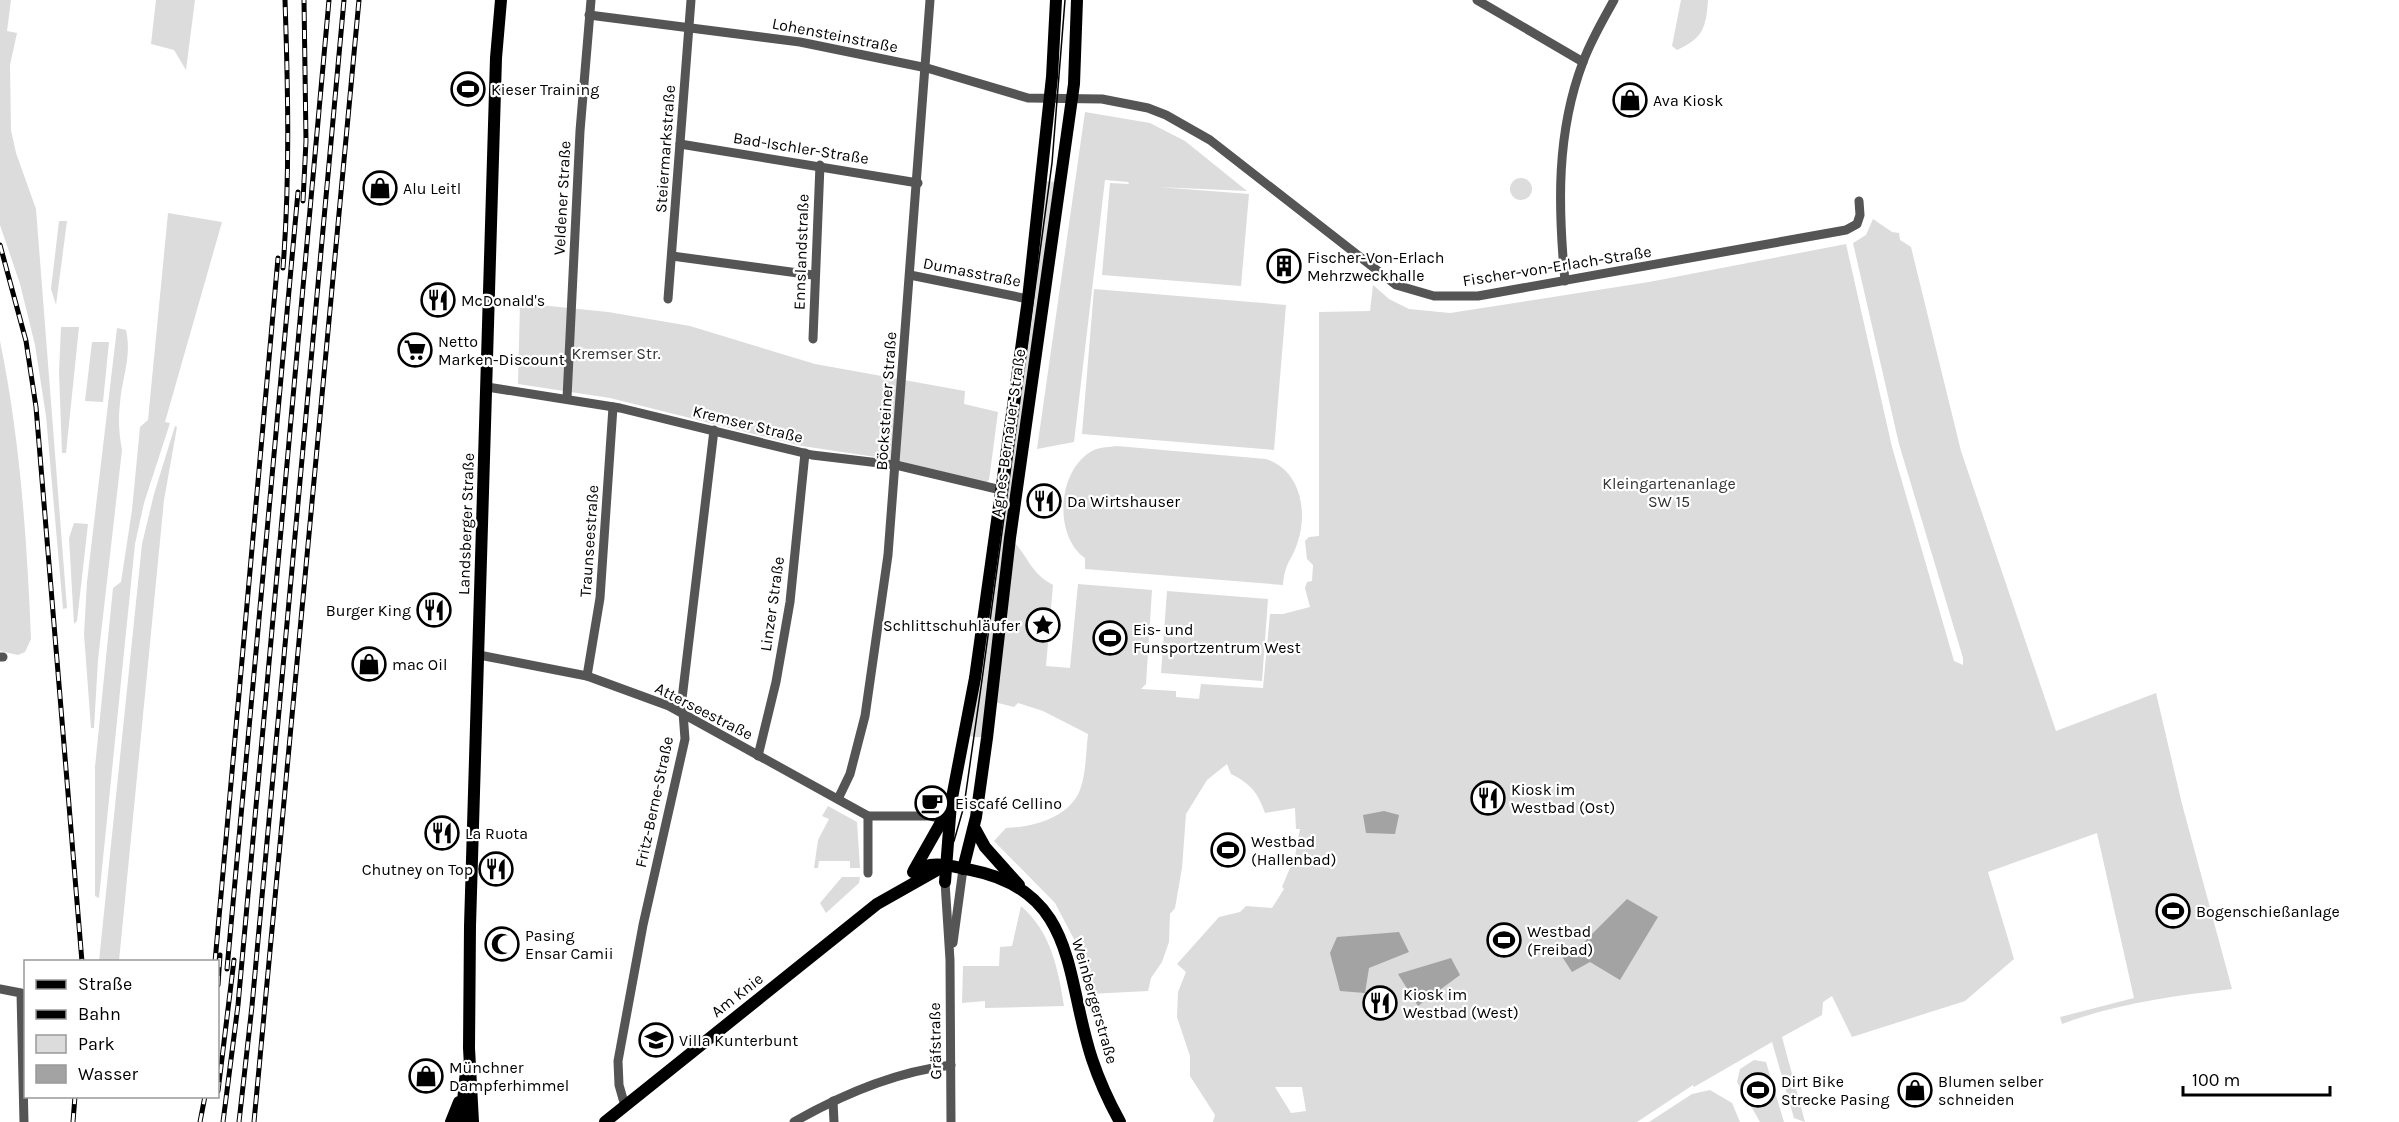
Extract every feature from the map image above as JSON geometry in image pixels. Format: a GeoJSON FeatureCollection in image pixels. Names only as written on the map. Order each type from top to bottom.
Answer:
{"type":"FeatureCollection","features":[{"type":"Feature","properties":{"kind":"main road","name":"Landsberger Straße"},"geometry":{"type":"LineString","coordinates":[[473,1122],[469,1048],[496,58],[501,0]]}},
{"type":"Feature","properties":{"kind":"main road","name":"Agnes-Bernauer-Straße"},"geometry":{"type":"LineString","coordinates":[[945,882],[951,803],[975,678],[1028,298],[1050,99],[1056,0]]}},
{"type":"Feature","properties":{"kind":"main road","name":"Agnes-Bernauer-Straße"},"geometry":{"type":"LineString","coordinates":[[963,869],[974,827],[1072,99],[1077,0]]}},
{"type":"Feature","properties":{"kind":"main road","name":"Agnes-Bernauer-Straße"},"geometry":{"type":"LineString","coordinates":[[928,848],[951,803]]}},
{"type":"Feature","properties":{"kind":"main road"},"geometry":{"type":"LineString","coordinates":[[974,827],[986,847],[1025,892]]}},
{"type":"Feature","properties":{"kind":"main road","name":"Am Knie"},"geometry":{"type":"LineString","coordinates":[[891,896],[914,872],[928,848]]}},
{"type":"Feature","properties":{"kind":"main road"},"geometry":{"type":"LineString","coordinates":[[914,872],[927,865],[946,860]]}},
{"type":"Feature","properties":{"kind":"main road","name":"Am Knie"},"geometry":{"type":"LineString","coordinates":[[605,1122],[877,904],[946,860]]}},
{"type":"Feature","properties":{"kind":"main road","name":"Weinbergerstraße"},"geometry":{"type":"LineString","coordinates":[[946,860],[963,869],[992,876],[1025,892],[1049,916],[1064,943],[1092,1059],[1120,1122]]}},
{"type":"Feature","properties":{"kind":"main road"},"geometry":{"type":"LineString","coordinates":[[945,882],[963,869]]}},
{"type":"Feature","properties":{"kind":"main road","name":"Landsberger Straße"},"geometry":{"type":"LineString","coordinates":[[460,1122],[469,1048]]}},
{"type":"Feature","properties":{"kind":"main road"},"geometry":{"type":"LineString","coordinates":[[451,1122],[462,1092]]}},
{"type":"Feature","properties":{"kind":"street","name":"Veldener Straße"},"geometry":{"type":"LineString","coordinates":[[567,398],[591,0]]}},
{"type":"Feature","properties":{"kind":"street","name":"Steiermarkstraße"},"geometry":{"type":"LineString","coordinates":[[668,299],[691,0]]}},
{"type":"Feature","properties":{"kind":"street","name":"Böcksteiner Straße"},"geometry":{"type":"LineString","coordinates":[[838,799],[850,774],[865,716],[887,566],[927,68],[930,0]]}},
{"type":"Feature","properties":{"kind":"street"},"geometry":{"type":"LineString","coordinates":[[1477,0],[1583,62]]}},
{"type":"Feature","properties":{"kind":"street"},"geometry":{"type":"LineString","coordinates":[[1565,281],[1561,232],[1562,157],[1568,115],[1583,62],[1614,0]]}},
{"type":"Feature","properties":{"kind":"street","name":"Lohensteinstraße"},"geometry":{"type":"LineString","coordinates":[[589,15],[800,42],[927,68],[1028,98],[1072,99]]}},
{"type":"Feature","properties":{"kind":"street","name":"Fischer-von-Erlach-Straße"},"geometry":{"type":"LineString","coordinates":[[1072,99],[1102,99],[1131,103],[1166,115],[1196,131],[1396,285],[1417,293],[1454,298],[1565,281],[1853,228],[1860,215],[1859,201]]}},
{"type":"Feature","properties":{"kind":"street","name":"Bad-Ischler-Straße"},"geometry":{"type":"LineString","coordinates":[[681,144],[820,165],[918,183]]}},
{"type":"Feature","properties":{"kind":"street","name":"Ennslandstraße"},"geometry":{"type":"LineString","coordinates":[[813,339],[813,275],[820,165]]}},
{"type":"Feature","properties":{"kind":"street"},"geometry":{"type":"LineString","coordinates":[[672,256],[813,275]]}},
{"type":"Feature","properties":{"kind":"street","name":"Dumasstraße"},"geometry":{"type":"LineString","coordinates":[[910,275],[1028,298]]}},
{"type":"Feature","properties":{"kind":"street","name":"Kremser Straße"},"geometry":{"type":"LineString","coordinates":[[487,387],[613,407],[805,453],[896,465],[1001,490]]}},
{"type":"Feature","properties":{"kind":"street","name":"Traunseestraße"},"geometry":{"type":"LineString","coordinates":[[587,676],[600,598],[613,407]]}},
{"type":"Feature","properties":{"kind":"street","name":"Fritz-Berne-Straße"},"geometry":{"type":"LineString","coordinates":[[625,1106],[619,1085],[618,1061],[643,925],[685,739],[682,699],[714,430]]}},
{"type":"Feature","properties":{"kind":"street","name":"Linzer Straße"},"geometry":{"type":"LineString","coordinates":[[758,756],[776,682],[790,602],[805,453]]}},
{"type":"Feature","properties":{"kind":"street","name":"Atterseestraße"},"geometry":{"type":"LineString","coordinates":[[479,655],[587,676],[669,706],[868,816],[931,816],[943,820]]}},
{"type":"Feature","properties":{"kind":"street"},"geometry":{"type":"LineString","coordinates":[[868,816],[868,873]]}},
{"type":"Feature","properties":{"kind":"street","name":"Gräfstraße"},"geometry":{"type":"LineString","coordinates":[[950,960],[963,869]]}},
{"type":"Feature","properties":{"kind":"street","name":"Gräfstraße"},"geometry":{"type":"LineString","coordinates":[[945,882],[950,960],[951,1122]]}},
{"type":"Feature","properties":{"kind":"street"},"geometry":{"type":"LineString","coordinates":[[0,989],[21,993],[24,1122]]}},
{"type":"Feature","properties":{"kind":"street"},"geometry":{"type":"LineString","coordinates":[[794,1122],[833,1101],[934,1067],[951,1065]]}},
{"type":"Feature","properties":{"kind":"street"},"geometry":{"type":"LineString","coordinates":[[833,1101],[834,1122]]}},
{"type":"Feature","properties":{"kind":"green space"},"geometry":{"type":"Polygon","coordinates":[[[0,0],[11,0],[7,31],[17,33],[10,65],[11,130],[16,153],[36,209],[67,608],[63,609],[46,416],[35,345],[20,284],[0,225],[0,0]]]}},
{"type":"Feature","properties":{"kind":"green space"},"geometry":{"type":"Polygon","coordinates":[[[156,0],[195,0],[186,70],[174,50],[151,44],[156,0]]]}},
{"type":"Feature","properties":{"kind":"green space"},"geometry":{"type":"Polygon","coordinates":[[[1681,0],[1708,0],[1702,31],[1693,41],[1677,50],[1672,46],[1681,0]]]}},
{"type":"Feature","properties":{"kind":"green space"},"geometry":{"type":"Polygon","coordinates":[[[1085,112],[1150,123],[1185,141],[1247,191],[1158,187],[1249,194],[1241,286],[1102,275],[1110,183],[1129,184],[1128,182],[1105,180],[1074,442],[1037,449],[1085,112]]]}},
{"type":"Feature","properties":{"kind":"green space"},"geometry":{"type":"Polygon","coordinates":[[[1521,178],[1529,181],[1532,189],[1529,197],[1521,200],[1513,197],[1510,189],[1513,181],[1521,178]]]}},
{"type":"Feature","properties":{"kind":"green space"},"geometry":{"type":"Polygon","coordinates":[[[1044,181],[1056,182],[984,738],[967,736],[1044,181]]]}},
{"type":"Feature","properties":{"kind":"green space"},"geometry":{"type":"Polygon","coordinates":[[[168,213],[222,222],[165,422],[170,423],[144,503],[135,544],[99,898],[95,896],[95,767],[113,588],[121,582],[132,510],[140,427],[148,420],[168,213]]]}},
{"type":"Feature","properties":{"kind":"green space","name":"Kleingartenanlage SW 15"},"geometry":{"type":"Polygon","coordinates":[[[1873,219],[1892,232],[1899,233],[1900,240],[1911,247],[1961,451],[2056,731],[2156,693],[2182,804],[2232,989],[2125,1006],[2062,1024],[2060,1017],[2134,998],[2097,833],[1988,872],[2014,959],[1965,1001],[1852,1037],[1832,996],[1823,1002],[1822,1015],[1782,1037],[1805,1122],[1794,1118],[1772,1042],[1694,1087],[1693,1085],[1637,1122],[1213,1122],[1215,1115],[1190,1076],[1190,1056],[1177,1017],[1178,992],[1186,972],[1177,964],[1219,917],[1240,912],[1246,906],[1272,908],[1284,889],[1282,887],[1295,856],[1300,829],[1296,829],[1295,808],[1265,813],[1253,790],[1231,774],[1227,764],[1207,780],[1186,814],[1182,868],[1175,908],[1170,914],[1169,942],[1162,962],[1151,978],[1148,991],[1089,994],[1077,945],[1055,903],[994,841],[1006,828],[1038,823],[1068,808],[1075,800],[1084,777],[1088,734],[1043,711],[1018,703],[1014,707],[994,702],[1012,540],[1034,570],[1053,585],[1046,666],[1070,668],[1078,584],[1152,590],[1146,684],[1141,689],[1176,691],[1176,697],[1199,699],[1201,684],[1263,688],[1270,614],[1283,614],[1310,607],[1305,588],[1307,582],[1312,581],[1313,565],[1307,559],[1305,541],[1309,537],[1319,536],[1319,312],[1370,311],[1373,285],[1389,299],[1409,309],[1450,313],[1649,282],[1846,244],[1892,447],[1954,661],[1963,665],[1963,658],[1899,444],[1853,243],[1866,235],[1873,219]],[[1275,1087],[1291,1113],[1306,1111],[1302,1087],[1275,1087]]]}},
{"type":"Feature","properties":{"kind":"green space"},"geometry":{"type":"Polygon","coordinates":[[[59,221],[67,221],[56,305],[51,289],[59,221]]]}},
{"type":"Feature","properties":{"kind":"green space"},"geometry":{"type":"Polygon","coordinates":[[[1094,289],[1286,305],[1274,450],[1082,434],[1094,289]]]}},
{"type":"Feature","properties":{"kind":"green space","name":"Kremser Str."},"geometry":{"type":"Polygon","coordinates":[[[520,303],[608,312],[690,326],[815,364],[965,391],[964,404],[998,412],[989,480],[986,483],[896,460],[802,446],[610,398],[518,384],[520,303]]]}},
{"type":"Feature","properties":{"kind":"green space"},"geometry":{"type":"Polygon","coordinates":[[[61,327],[79,327],[66,453],[62,453],[59,372],[61,327]]]}},
{"type":"Feature","properties":{"kind":"green space"},"geometry":{"type":"Polygon","coordinates":[[[117,328],[126,330],[128,340],[119,415],[122,450],[98,660],[94,728],[91,728],[84,634],[87,582],[117,328]]]}},
{"type":"Feature","properties":{"kind":"green space"},"geometry":{"type":"Polygon","coordinates":[[[0,341],[18,452],[27,564],[31,639],[25,652],[18,655],[0,651],[0,341]]]}},
{"type":"Feature","properties":{"kind":"green space"},"geometry":{"type":"Polygon","coordinates":[[[92,342],[109,342],[103,402],[85,401],[92,342]]]}},
{"type":"Feature","properties":{"kind":"green space"},"geometry":{"type":"Polygon","coordinates":[[[175,426],[177,427],[164,500],[119,960],[99,960],[142,544],[154,494],[175,426]]]}},
{"type":"Feature","properties":{"kind":"green space"},"geometry":{"type":"Polygon","coordinates":[[[1117,446],[1266,459],[1278,464],[1294,482],[1301,504],[1302,517],[1298,541],[1287,566],[1283,585],[1085,569],[1085,558],[1075,548],[1064,519],[1066,486],[1072,471],[1082,459],[1094,450],[1117,446]]]}},
{"type":"Feature","properties":{"kind":"green space"},"geometry":{"type":"Polygon","coordinates":[[[74,523],[88,524],[77,621],[74,624],[69,538],[74,523]]]}},
{"type":"Feature","properties":{"kind":"green space"},"geometry":{"type":"Polygon","coordinates":[[[1167,591],[1268,599],[1262,681],[1161,673],[1167,591]]]}},
{"type":"Feature","properties":{"kind":"green space"},"geometry":{"type":"Polygon","coordinates":[[[828,806],[857,822],[860,868],[850,868],[850,861],[819,861],[818,868],[814,868],[818,840],[829,819],[822,816],[828,806]]]}},
{"type":"Feature","properties":{"kind":"green space"},"geometry":{"type":"Polygon","coordinates":[[[842,877],[860,877],[859,883],[826,913],[820,903],[842,877]]]}},
{"type":"Feature","properties":{"kind":"green space"},"geometry":{"type":"Polygon","coordinates":[[[1021,906],[1040,927],[1046,939],[1056,965],[1064,1006],[985,1008],[985,1001],[962,1003],[963,966],[999,966],[1000,947],[1012,946],[1021,906]]]}},
{"type":"Feature","properties":{"kind":"green space","name":"Dirt Bike Strecke Pasing"},"geometry":{"type":"Polygon","coordinates":[[[1754,1060],[1766,1062],[1784,1122],[1760,1122],[1737,1082],[1740,1069],[1754,1060]]]}},
{"type":"Feature","properties":{"kind":"green space"},"geometry":{"type":"Polygon","coordinates":[[[1710,1090],[1732,1103],[1740,1122],[1649,1122],[1692,1094],[1710,1090]]]}},
{"type":"Feature","properties":{"kind":"water"},"geometry":{"type":"Polygon","coordinates":[[[1384,811],[1399,815],[1395,834],[1366,833],[1363,815],[1384,811]]]}},
{"type":"Feature","properties":{"kind":"water"},"geometry":{"type":"Polygon","coordinates":[[[1627,899],[1658,917],[1620,980],[1590,962],[1572,972],[1561,955],[1581,945],[1627,899]]]}},
{"type":"Feature","properties":{"kind":"water"},"geometry":{"type":"Polygon","coordinates":[[[1399,932],[1409,952],[1369,968],[1365,993],[1340,991],[1330,953],[1337,937],[1399,932]]]}},
{"type":"Feature","properties":{"kind":"water"},"geometry":{"type":"Polygon","coordinates":[[[1451,958],[1460,975],[1418,1006],[1398,974],[1451,958]]]}},
{"type":"Feature","properties":{"kind":"tram line"},"geometry":{"type":"LineString","coordinates":[[602,1122],[880,899],[938,865],[954,841],[964,806],[1052,163],[1065,0]]}},
{"type":"Feature","properties":{"kind":"railway"},"geometry":{"type":"LineString","coordinates":[[283,268],[288,134],[285,0]]}},
{"type":"Feature","properties":{"kind":"railway"},"geometry":{"type":"LineString","coordinates":[[303,201],[306,141],[304,0]]}},
{"type":"Feature","properties":{"kind":"railway"},"geometry":{"type":"LineString","coordinates":[[223,1122],[238,1005],[329,0]]}},
{"type":"Feature","properties":{"kind":"railway"},"geometry":{"type":"LineString","coordinates":[[239,1122],[252,1006],[344,0]]}},
{"type":"Feature","properties":{"kind":"railway"},"geometry":{"type":"LineString","coordinates":[[254,1122],[359,0]]}},
{"type":"Feature","properties":{"kind":"railway"},"geometry":{"type":"LineString","coordinates":[[227,969],[298,192]]}},
{"type":"Feature","properties":{"kind":"railway"},"geometry":{"type":"LineString","coordinates":[[0,245],[26,341],[36,407],[82,960]]}},
{"type":"Feature","properties":{"kind":"railway"},"geometry":{"type":"LineString","coordinates":[[215,960],[278,258]]}},
{"type":"Feature","properties":{"kind":"railway"},"geometry":{"type":"LineString","coordinates":[[219,970],[220,955]]}},
{"type":"Feature","properties":{"kind":"railway"},"geometry":{"type":"LineString","coordinates":[[219,1083],[234,960]]}},
{"type":"Feature","properties":{"kind":"railway"},"geometry":{"type":"LineString","coordinates":[[73,1122],[75,1098]]}},
{"type":"Feature","properties":{"kind":"railway"},"geometry":{"type":"LineString","coordinates":[[200,1122],[205,1098]]}},
{"type":"Feature","properties":{"kind":"place","name":"Kieser Training"},"geometry":{"type":"Point","coordinates":[468,89]}},
{"type":"Feature","properties":{"kind":"place","name":"Ava Kiosk"},"geometry":{"type":"Point","coordinates":[1630,100]}},
{"type":"Feature","properties":{"kind":"place","name":"Alu Leitl"},"geometry":{"type":"Point","coordinates":[380,188]}},
{"type":"Feature","properties":{"kind":"place","name":"Fischer-Von-Erlach Mehrzweckhalle"},"geometry":{"type":"Point","coordinates":[1284,266]}},
{"type":"Feature","properties":{"kind":"place","name":"McDonald's"},"geometry":{"type":"Point","coordinates":[438,300]}},
{"type":"Feature","properties":{"kind":"place","name":"Netto Marken-Discount"},"geometry":{"type":"Point","coordinates":[415,350]}},
{"type":"Feature","properties":{"kind":"place","name":"Da Wirtshauser"},"geometry":{"type":"Point","coordinates":[1044,501]}},
{"type":"Feature","properties":{"kind":"place","name":"Burger King"},"geometry":{"type":"Point","coordinates":[434,610]}},
{"type":"Feature","properties":{"kind":"place","name":"Schlittschuhläufer"},"geometry":{"type":"Point","coordinates":[1043,625]}},
{"type":"Feature","properties":{"kind":"place","name":"Eis- und Funsportzentrum West"},"geometry":{"type":"Point","coordinates":[1110,638]}},
{"type":"Feature","properties":{"kind":"place","name":"mac Oil"},"geometry":{"type":"Point","coordinates":[369,664]}},
{"type":"Feature","properties":{"kind":"place","name":"Kiosk im Westbad (Ost)"},"geometry":{"type":"Point","coordinates":[1488,798]}},
{"type":"Feature","properties":{"kind":"place","name":"Eiscafé Cellino"},"geometry":{"type":"Point","coordinates":[932,803]}},
{"type":"Feature","properties":{"kind":"place","name":"La Ruota"},"geometry":{"type":"Point","coordinates":[442,833]}},
{"type":"Feature","properties":{"kind":"place","name":"Westbad (Hallenbad)"},"geometry":{"type":"Point","coordinates":[1228,850]}},
{"type":"Feature","properties":{"kind":"place","name":"Chutney on Top"},"geometry":{"type":"Point","coordinates":[496,869]}},
{"type":"Feature","properties":{"kind":"place","name":"Bogenschießanlage"},"geometry":{"type":"Point","coordinates":[2173,911]}},
{"type":"Feature","properties":{"kind":"place","name":"Westbad (Freibad)"},"geometry":{"type":"Point","coordinates":[1504,940]}},
{"type":"Feature","properties":{"kind":"place","name":"Pasing Ensar Camii"},"geometry":{"type":"Point","coordinates":[502,944]}},
{"type":"Feature","properties":{"kind":"place","name":"Kiosk im Westbad (West)"},"geometry":{"type":"Point","coordinates":[1380,1003]}},
{"type":"Feature","properties":{"kind":"place","name":"Villa Kunterbunt"},"geometry":{"type":"Point","coordinates":[656,1040]}},
{"type":"Feature","properties":{"kind":"place","name":"Münchner Dampferhimmel"},"geometry":{"type":"Point","coordinates":[426,1076]}},
{"type":"Feature","properties":{"kind":"place","name":"Dirt Bike Strecke Pasing"},"geometry":{"type":"Point","coordinates":[1758,1090]}},
{"type":"Feature","properties":{"kind":"place","name":"Blumen selber schneiden"},"geometry":{"type":"Point","coordinates":[1915,1090]}}]}
